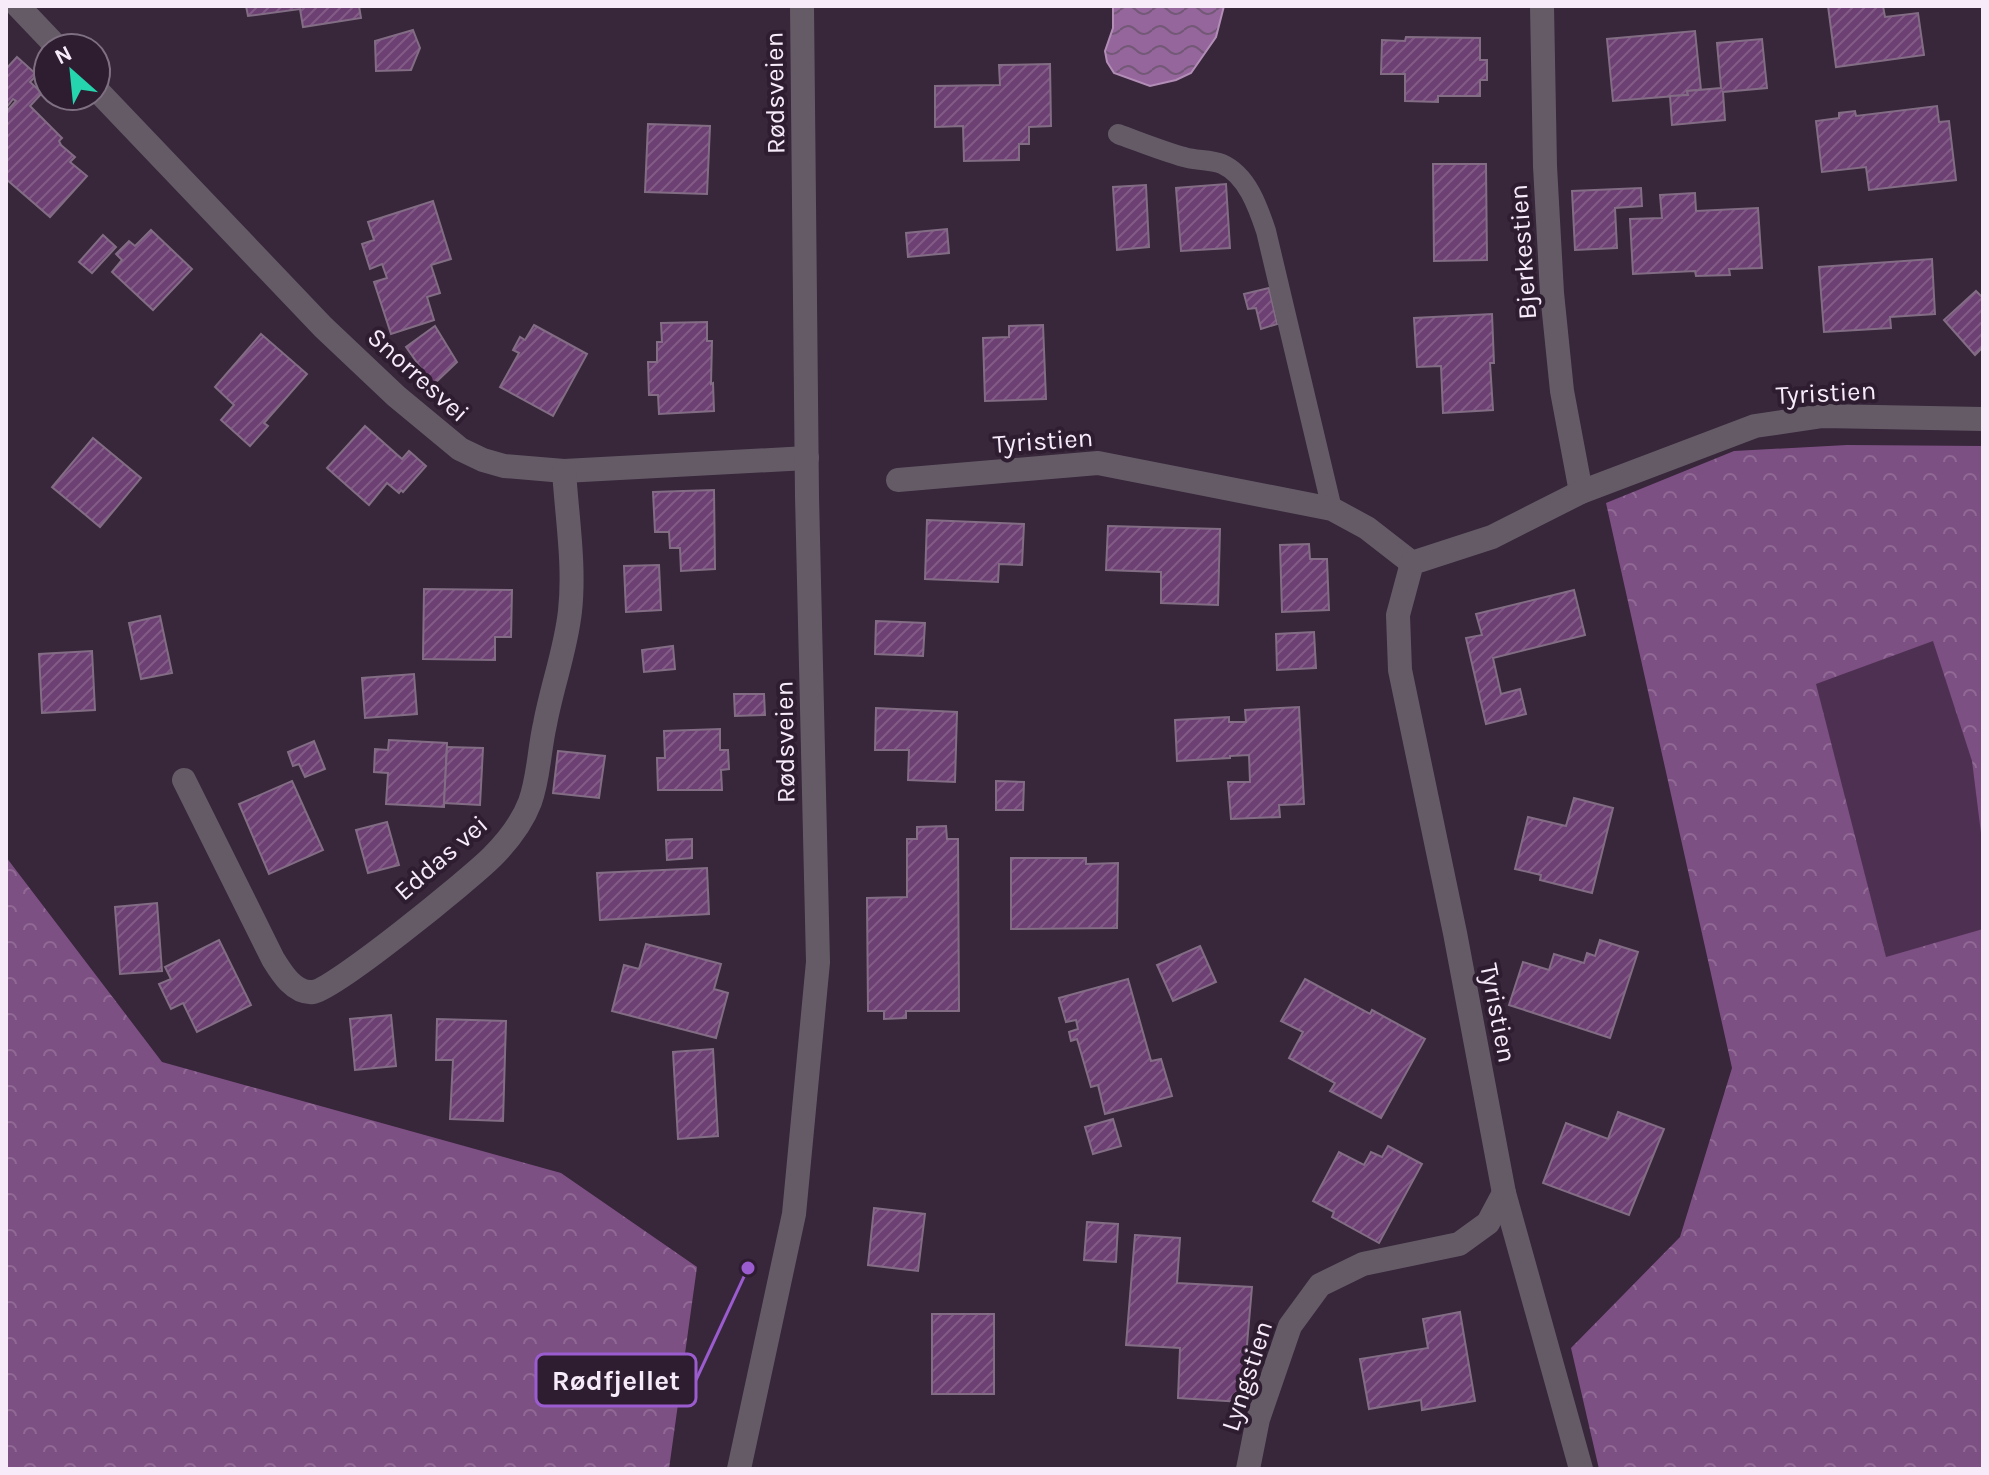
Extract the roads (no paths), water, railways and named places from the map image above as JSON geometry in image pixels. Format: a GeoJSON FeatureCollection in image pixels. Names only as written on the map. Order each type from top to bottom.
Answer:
{"type":"FeatureCollection","features":[{"type":"Feature","properties":{"kind":"street"},"geometry":{"type":"LineString","coordinates":[[18,6],[43,32]]}},
{"type":"Feature","properties":{"kind":"street","name":"Rødsveien"},"geometry":{"type":"LineString","coordinates":[[739,1469],[794,1214],[818,962],[807,458],[802,6]]}},
{"type":"Feature","properties":{"kind":"street","name":"Bjerkestien"},"geometry":{"type":"LineString","coordinates":[[1542,6],[1545,166],[1552,293],[1562,391],[1581,492]]}},
{"type":"Feature","properties":{"kind":"street","name":"Snorresvei"},"geometry":{"type":"LineString","coordinates":[[112,106],[281,285],[442,436],[483,460],[530,470],[564,471],[807,458]]}},
{"type":"Feature","properties":{"kind":"street","name":"Tyristien"},"geometry":{"type":"LineString","coordinates":[[1412,563],[1492,537],[1581,492],[1755,426],[1823,416],[1983,419]]}},
{"type":"Feature","properties":{"kind":"street","name":"Tyristien"},"geometry":{"type":"LineString","coordinates":[[898,480],[1098,463],[1332,509],[1367,528],[1412,563]]}},
{"type":"Feature","properties":{"kind":"street","name":"Eddas vei"},"geometry":{"type":"LineString","coordinates":[[184,780],[273,959],[284,976],[300,990],[311,993],[331,984],[454,890],[510,836],[526,810],[537,779],[544,729],[570,610],[571,569],[564,471]]}},
{"type":"Feature","properties":{"kind":"street","name":"Tyristien"},"geometry":{"type":"LineString","coordinates":[[1412,563],[1398,615],[1400,670],[1455,933],[1504,1193],[1581,1469]]}},
{"type":"Feature","properties":{"kind":"street","name":"Lyngstien"},"geometry":{"type":"LineString","coordinates":[[1248,1469],[1258,1419],[1290,1326],[1320,1285],[1363,1264],[1459,1244],[1488,1223],[1504,1193]]}},
{"type":"Feature","properties":{"kind":"lane"},"geometry":{"type":"LineString","coordinates":[[1118,134],[1187,158],[1221,164],[1239,176],[1247,187],[1266,231],[1332,509]]}},
{"type":"Feature","properties":{"kind":"water"},"geometry":{"type":"Polygon","coordinates":[[[1113,6],[1224,6],[1216,37],[1191,73],[1150,86],[1114,73],[1107,62],[1105,51],[1113,28],[1113,6]]]}},
{"type":"Feature","properties":{"kind":"place","name":"Rødfjellet"},"geometry":{"type":"Point","coordinates":[748,1268]}}]}
